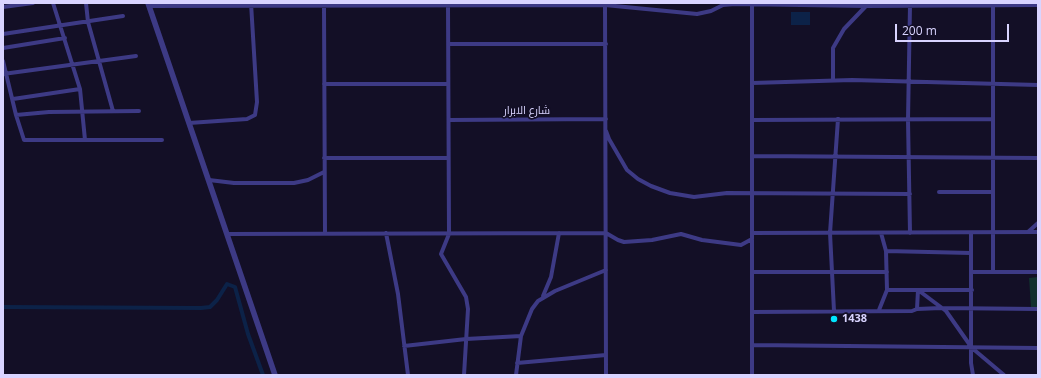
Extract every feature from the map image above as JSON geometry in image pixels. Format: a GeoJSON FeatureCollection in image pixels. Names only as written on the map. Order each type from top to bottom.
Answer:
{"type":"FeatureCollection","features":[{"type":"Feature","properties":{"kind":"street"},"geometry":{"type":"LineString","coordinates":[[3,7],[33,3]]}},
{"type":"Feature","properties":{"kind":"street"},"geometry":{"type":"LineString","coordinates":[[53,3],[80,89],[85,140]]}},
{"type":"Feature","properties":{"kind":"street"},"geometry":{"type":"LineString","coordinates":[[86,3],[88,22],[113,111]]}},
{"type":"Feature","properties":{"kind":"street"},"geometry":{"type":"LineString","coordinates":[[275,375],[148,5],[251,4],[324,6],[341,4],[425,4],[448,6],[605,4],[697,14],[712,11],[723,5],[735,4],[832,4],[866,6],[910,6],[925,4],[1038,5]]}},
{"type":"Feature","properties":{"kind":"street"},"geometry":{"type":"LineString","coordinates":[[189,123],[255,116],[257,102],[251,4]]}},
{"type":"Feature","properties":{"kind":"street"},"geometry":{"type":"LineString","coordinates":[[605,4],[606,375]]}},
{"type":"Feature","properties":{"kind":"street"},"geometry":{"type":"LineString","coordinates":[[752,4],[752,375]]}},
{"type":"Feature","properties":{"kind":"street"},"geometry":{"type":"LineString","coordinates":[[993,4],[993,272]]}},
{"type":"Feature","properties":{"kind":"street"},"geometry":{"type":"LineString","coordinates":[[324,6],[325,233]]}},
{"type":"Feature","properties":{"kind":"street"},"geometry":{"type":"LineString","coordinates":[[448,6],[449,234],[441,254],[466,297],[468,309],[464,375]]}},
{"type":"Feature","properties":{"kind":"street"},"geometry":{"type":"LineString","coordinates":[[833,81],[833,48],[844,29],[866,6]]}},
{"type":"Feature","properties":{"kind":"street"},"geometry":{"type":"LineString","coordinates":[[910,6],[908,120],[910,233]]}},
{"type":"Feature","properties":{"kind":"street"},"geometry":{"type":"LineString","coordinates":[[3,34],[123,16]]}},
{"type":"Feature","properties":{"kind":"street"},"geometry":{"type":"LineString","coordinates":[[3,48],[65,38]]}},
{"type":"Feature","properties":{"kind":"street"},"geometry":{"type":"LineString","coordinates":[[448,44],[606,44]]}},
{"type":"Feature","properties":{"kind":"street"},"geometry":{"type":"LineString","coordinates":[[5,74],[136,56]]}},
{"type":"Feature","properties":{"kind":"street"},"geometry":{"type":"LineString","coordinates":[[3,61],[5,74],[22,136],[26,141],[162,140]]}},
{"type":"Feature","properties":{"kind":"street"},"geometry":{"type":"LineString","coordinates":[[752,83],[909,81],[992,85],[1038,85]]}},
{"type":"Feature","properties":{"kind":"street"},"geometry":{"type":"LineString","coordinates":[[324,84],[448,84]]}},
{"type":"Feature","properties":{"kind":"street"},"geometry":{"type":"LineString","coordinates":[[13,99],[80,89]]}},
{"type":"Feature","properties":{"kind":"street"},"geometry":{"type":"LineString","coordinates":[[16,115],[49,112],[139,111]]}},
{"type":"Feature","properties":{"kind":"street"},"geometry":{"type":"LineString","coordinates":[[752,120],[992,119]]}},
{"type":"Feature","properties":{"kind":"street","name":"شارع الابرار"},"geometry":{"type":"LineString","coordinates":[[449,120],[606,120]]}},
{"type":"Feature","properties":{"kind":"street"},"geometry":{"type":"LineString","coordinates":[[834,311],[830,233],[838,120]]}},
{"type":"Feature","properties":{"kind":"street"},"geometry":{"type":"LineString","coordinates":[[606,129],[609,139],[627,170],[638,179],[651,186],[694,197],[727,193],[832,192],[910,194]]}},
{"type":"Feature","properties":{"kind":"street"},"geometry":{"type":"LineString","coordinates":[[752,156],[992,159],[1038,158]]}},
{"type":"Feature","properties":{"kind":"street"},"geometry":{"type":"LineString","coordinates":[[324,158],[448,158]]}},
{"type":"Feature","properties":{"kind":"street"},"geometry":{"type":"LineString","coordinates":[[209,180],[234,183],[294,183],[308,180],[324,172]]}},
{"type":"Feature","properties":{"kind":"street"},"geometry":{"type":"LineString","coordinates":[[939,192],[992,192]]}},
{"type":"Feature","properties":{"kind":"street"},"geometry":{"type":"LineString","coordinates":[[1026,232],[1038,223]]}},
{"type":"Feature","properties":{"kind":"street"},"geometry":{"type":"LineString","coordinates":[[752,233],[1038,232]]}},
{"type":"Feature","properties":{"kind":"street"},"geometry":{"type":"LineString","coordinates":[[386,233],[398,294],[408,375]]}},
{"type":"Feature","properties":{"kind":"street"},"geometry":{"type":"LineString","coordinates":[[516,375],[522,336],[532,309],[543,296],[551,277],[559,233]]}},
{"type":"Feature","properties":{"kind":"street"},"geometry":{"type":"LineString","coordinates":[[227,234],[606,233],[624,242],[652,240],[681,234],[702,240],[740,245],[752,239]]}},
{"type":"Feature","properties":{"kind":"street"},"geometry":{"type":"LineString","coordinates":[[879,310],[887,290],[886,251],[881,233]]}},
{"type":"Feature","properties":{"kind":"street"},"geometry":{"type":"LineString","coordinates":[[971,233],[971,363],[973,375]]}},
{"type":"Feature","properties":{"kind":"street"},"geometry":{"type":"LineString","coordinates":[[886,251],[971,254]]}},
{"type":"Feature","properties":{"kind":"street"},"geometry":{"type":"LineString","coordinates":[[543,296],[606,270]]}},
{"type":"Feature","properties":{"kind":"street"},"geometry":{"type":"LineString","coordinates":[[752,272],[887,272]]}},
{"type":"Feature","properties":{"kind":"street"},"geometry":{"type":"LineString","coordinates":[[971,272],[1038,272]]}},
{"type":"Feature","properties":{"kind":"street"},"geometry":{"type":"LineString","coordinates":[[887,290],[972,290]]}},
{"type":"Feature","properties":{"kind":"street"},"geometry":{"type":"LineString","coordinates":[[918,290],[946,311],[972,348],[1004,375]]}},
{"type":"Feature","properties":{"kind":"street"},"geometry":{"type":"LineString","coordinates":[[917,309],[918,290]]}},
{"type":"Feature","properties":{"kind":"street"},"geometry":{"type":"LineString","coordinates":[[753,312],[879,310],[912,311],[917,309],[941,308],[1038,309]]}},
{"type":"Feature","properties":{"kind":"street"},"geometry":{"type":"LineString","coordinates":[[404,346],[466,339],[522,336]]}},
{"type":"Feature","properties":{"kind":"street"},"geometry":{"type":"LineString","coordinates":[[752,345],[1038,348]]}},
{"type":"Feature","properties":{"kind":"street"},"geometry":{"type":"LineString","coordinates":[[517,363],[606,355]]}},
{"type":"Feature","properties":{"kind":"green space"},"geometry":{"type":"Polygon","coordinates":[[[1038,277],[1038,307],[1031,307],[1029,278],[1038,277]]]}},
{"type":"Feature","properties":{"kind":"water"},"geometry":{"type":"Polygon","coordinates":[[[791,12],[810,12],[810,25],[791,25],[791,12]]]}},
{"type":"Feature","properties":{"kind":"waterway"},"geometry":{"type":"LineString","coordinates":[[3,307],[201,308],[210,307],[217,300],[227,284],[235,287],[248,334],[263,375]]}},
{"type":"Feature","properties":{"kind":"place","name":"1438"},"geometry":{"type":"Point","coordinates":[834,319]}}]}
